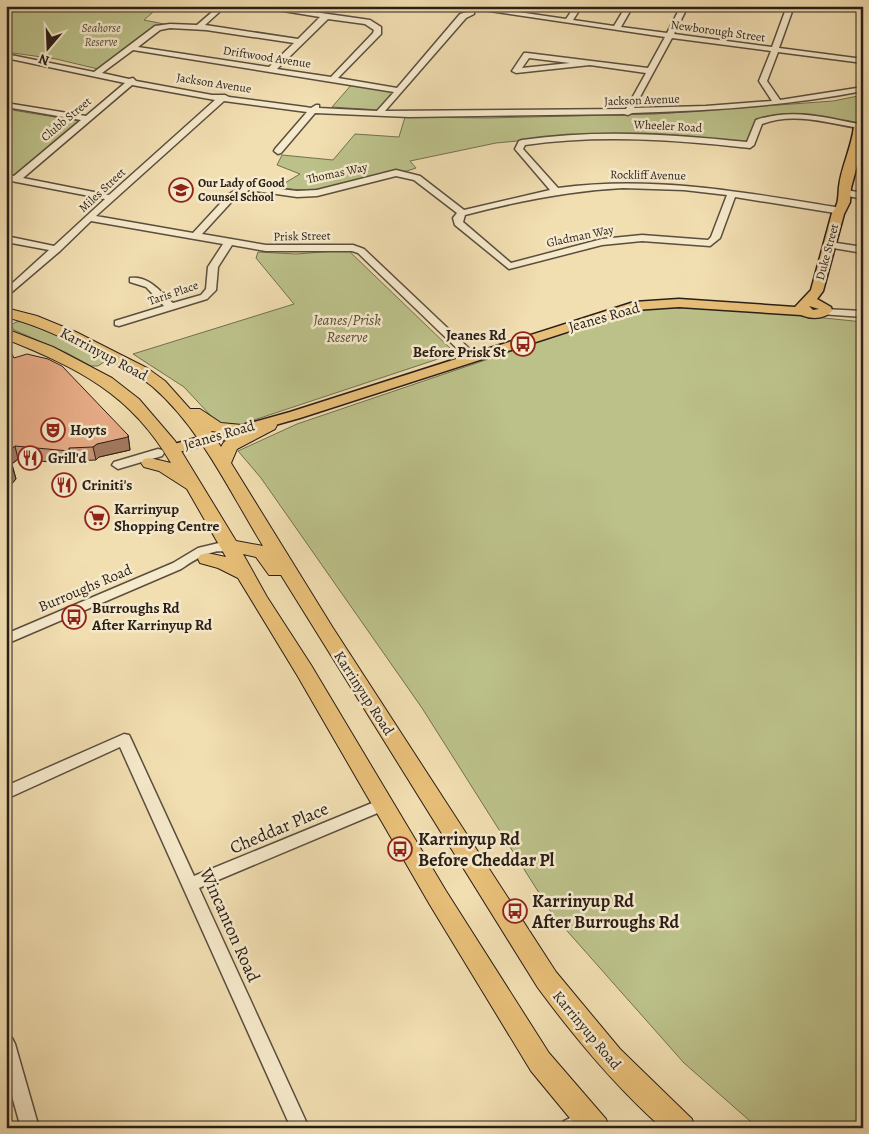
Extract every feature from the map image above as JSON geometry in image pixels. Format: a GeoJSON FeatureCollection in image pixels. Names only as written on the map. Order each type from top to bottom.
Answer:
{"type":"FeatureCollection","features":[{"type":"Feature","properties":{"kind":"highway","name":"Karrinyup Road"},"geometry":{"type":"LineString","coordinates":[[6,312],[32,319],[71,334],[141,371],[159,384],[210,441],[326,633],[546,980],[582,1028],[613,1062],[682,1128]]}},
{"type":"Feature","properties":{"kind":"highway"},"geometry":{"type":"LineString","coordinates":[[6,324],[32,319]]}},
{"type":"Feature","properties":{"kind":"highway","name":"Karrinyup Road"},"geometry":{"type":"LineString","coordinates":[[6,334],[47,350],[106,381],[133,402],[164,455],[194,487],[244,574],[304,670],[382,805],[540,1062],[596,1128]]}},
{"type":"Feature","properties":{"kind":"highway"},"geometry":{"type":"LineString","coordinates":[[76,366],[93,370],[105,368],[109,363],[105,352]]}},
{"type":"Feature","properties":{"kind":"highway"},"geometry":{"type":"LineString","coordinates":[[159,384],[174,392],[188,409],[216,428],[236,429]]}},
{"type":"Feature","properties":{"kind":"highway"},"geometry":{"type":"LineString","coordinates":[[230,547],[245,537],[248,525],[231,491],[227,470],[230,446],[269,426]]}},
{"type":"Feature","properties":{"kind":"highway"},"geometry":{"type":"LineString","coordinates":[[164,455],[166,467],[194,487]]}},
{"type":"Feature","properties":{"kind":"highway"},"geometry":{"type":"LineString","coordinates":[[230,547],[248,547],[260,550],[326,633]]}},
{"type":"Feature","properties":{"kind":"highway"},"geometry":{"type":"LineString","coordinates":[[208,559],[224,563],[244,574]]}},
{"type":"Feature","properties":{"kind":"main road","name":"Duke Street"},"geometry":{"type":"LineString","coordinates":[[814,304],[830,245],[836,212],[842,210],[861,123]]}},
{"type":"Feature","properties":{"kind":"main road","name":"Jeanes Road"},"geometry":{"type":"LineString","coordinates":[[164,455],[269,426],[295,415],[439,367],[619,310],[644,305],[679,303],[814,304]]}},
{"type":"Feature","properties":{"kind":"main road","name":"Jeanes Road"},"geometry":{"type":"LineString","coordinates":[[210,441],[236,429],[295,415]]}},
{"type":"Feature","properties":{"kind":"street"},"geometry":{"type":"LineString","coordinates":[[199,27],[223,6]]}},
{"type":"Feature","properties":{"kind":"street"},"geometry":{"type":"LineString","coordinates":[[255,6],[367,22],[378,29],[377,34],[333,79]]}},
{"type":"Feature","properties":{"kind":"street","name":"Newborough Street"},"geometry":{"type":"LineString","coordinates":[[450,6],[863,62]]}},
{"type":"Feature","properties":{"kind":"street"},"geometry":{"type":"LineString","coordinates":[[568,22],[579,6]]}},
{"type":"Feature","properties":{"kind":"street"},"geometry":{"type":"LineString","coordinates":[[616,29],[630,6]]}},
{"type":"Feature","properties":{"kind":"street"},"geometry":{"type":"LineString","coordinates":[[628,113],[685,6]]}},
{"type":"Feature","properties":{"kind":"street"},"geometry":{"type":"LineString","coordinates":[[777,102],[763,81],[791,6]]}},
{"type":"Feature","properties":{"kind":"street"},"geometry":{"type":"LineString","coordinates":[[381,112],[398,90],[470,9]]}},
{"type":"Feature","properties":{"kind":"street"},"geometry":{"type":"LineString","coordinates":[[272,70],[326,16]]}},
{"type":"Feature","properties":{"kind":"street"},"geometry":{"type":"LineString","coordinates":[[98,73],[166,26],[199,27],[300,42]]}},
{"type":"Feature","properties":{"kind":"street","name":"Driftwood Avenue"},"geometry":{"type":"LineString","coordinates":[[132,48],[398,90]]}},
{"type":"Feature","properties":{"kind":"street","name":"Jackson Avenue"},"geometry":{"type":"LineString","coordinates":[[6,54],[132,81],[221,97],[315,108],[421,114],[628,113],[777,102],[834,96],[863,89]]}},
{"type":"Feature","properties":{"kind":"street"},"geometry":{"type":"LineString","coordinates":[[591,63],[516,71],[527,55],[591,63],[650,71]]}},
{"type":"Feature","properties":{"kind":"street","name":"Clubb Street"},"geometry":{"type":"LineString","coordinates":[[11,178],[132,81]]}},
{"type":"Feature","properties":{"kind":"street","name":"Miles Street"},"geometry":{"type":"LineString","coordinates":[[6,303],[8,292],[221,97]]}},
{"type":"Feature","properties":{"kind":"street"},"geometry":{"type":"LineString","coordinates":[[6,105],[86,118]]}},
{"type":"Feature","properties":{"kind":"street"},"geometry":{"type":"LineString","coordinates":[[278,151],[315,108]]}},
{"type":"Feature","properties":{"kind":"street","name":"Wheeler Road"},"geometry":{"type":"LineString","coordinates":[[556,190],[519,149],[522,143],[603,136],[670,137],[750,146],[759,122],[768,118],[797,116],[861,123]]}},
{"type":"Feature","properties":{"kind":"street","name":"Thomas Way"},"geometry":{"type":"LineString","coordinates":[[195,236],[232,196],[248,187],[297,194],[317,193],[396,173],[417,178],[462,213]]}},
{"type":"Feature","properties":{"kind":"street"},"geometry":{"type":"LineString","coordinates":[[11,178],[112,198]]}},
{"type":"Feature","properties":{"kind":"street","name":"Rockliff Avenue"},"geometry":{"type":"LineString","coordinates":[[462,213],[556,190],[594,186],[650,185],[704,189],[836,212]]}},
{"type":"Feature","properties":{"kind":"street"},"geometry":{"type":"LineString","coordinates":[[845,191],[863,196]]}},
{"type":"Feature","properties":{"kind":"street","name":"Gladman Way"},"geometry":{"type":"LineString","coordinates":[[462,213],[458,218],[458,223],[509,266],[602,242],[642,238],[710,243],[715,238],[732,194]]}},
{"type":"Feature","properties":{"kind":"street","name":"Prisk Street"},"geometry":{"type":"LineString","coordinates":[[90,218],[266,248],[352,248],[361,251],[471,357]]}},
{"type":"Feature","properties":{"kind":"street"},"geometry":{"type":"LineString","coordinates":[[6,239],[57,249]]}},
{"type":"Feature","properties":{"kind":"street","name":"Taris Place"},"geometry":{"type":"LineString","coordinates":[[119,323],[204,297],[211,290],[213,267],[229,242]]}},
{"type":"Feature","properties":{"kind":"street"},"geometry":{"type":"LineString","coordinates":[[830,245],[863,250]]}},
{"type":"Feature","properties":{"kind":"street"},"geometry":{"type":"LineString","coordinates":[[133,280],[149,285],[172,308]]}},
{"type":"Feature","properties":{"kind":"street","name":"Jeanes Road"},"geometry":{"type":"LineString","coordinates":[[814,304],[863,314]]}},
{"type":"Feature","properties":{"kind":"street"},"geometry":{"type":"LineString","coordinates":[[118,464],[164,455]]}},
{"type":"Feature","properties":{"kind":"street","name":"Burroughs Road"},"geometry":{"type":"LineString","coordinates":[[6,639],[177,566],[186,559],[220,545],[230,547]]}},
{"type":"Feature","properties":{"kind":"street","name":"Burroughs Road"},"geometry":{"type":"LineString","coordinates":[[177,566],[192,565],[225,552],[230,547]]}},
{"type":"Feature","properties":{"kind":"street","name":"Wincanton Road"},"geometry":{"type":"LineString","coordinates":[[6,793],[124,739],[300,1128]]}},
{"type":"Feature","properties":{"kind":"street","name":"Cheddar Place"},"geometry":{"type":"LineString","coordinates":[[190,885],[382,805]]}},
{"type":"Feature","properties":{"kind":"street"},"geometry":{"type":"LineString","coordinates":[[6,1044],[30,1128]]}},
{"type":"Feature","properties":{"kind":"green space","name":"Seahorse Reserve"},"geometry":{"type":"Polygon","coordinates":[[[6,6],[78,6],[93,8],[96,6],[160,6],[144,20],[164,24],[98,69],[56,59],[6,52],[6,6]]]}},
{"type":"Feature","properties":{"kind":"green space"},"geometry":{"type":"Polygon","coordinates":[[[352,84],[395,93],[379,110],[332,107],[352,84]]]}},
{"type":"Feature","properties":{"kind":"green space"},"geometry":{"type":"Polygon","coordinates":[[[863,95],[863,106],[858,123],[820,116],[781,114],[768,116],[756,120],[746,142],[664,134],[593,134],[496,143],[410,161],[416,168],[353,183],[308,190],[278,187],[300,174],[277,165],[282,155],[333,160],[355,134],[399,137],[405,117],[488,118],[656,114],[833,101],[863,95]]]}},
{"type":"Feature","properties":{"kind":"green space"},"geometry":{"type":"Polygon","coordinates":[[[6,109],[79,121],[14,176],[6,175],[6,109]]]}},
{"type":"Feature","properties":{"kind":"green space","name":"Jeanes/Prisk Reserve"},"geometry":{"type":"Polygon","coordinates":[[[348,250],[453,351],[444,357],[224,430],[184,387],[133,354],[294,304],[256,258],[258,252],[296,254],[348,250]]]}},
{"type":"Feature","properties":{"kind":"green space"},"geometry":{"type":"Polygon","coordinates":[[[681,307],[776,313],[863,322],[863,1128],[758,1128],[684,1063],[553,915],[422,708],[261,478],[238,451],[297,424],[621,314],[648,308],[681,307]]]}},
{"type":"Feature","properties":{"kind":"green space"},"geometry":{"type":"Polygon","coordinates":[[[16,322],[33,322],[104,358],[104,362],[98,366],[91,366],[67,353],[14,330],[11,325],[16,322]]]}},
{"type":"Feature","properties":{"kind":"building","name":"Karrinyup Shopping Centre"},"geometry":{"type":"Polygon","coordinates":[[[6,350],[11,352],[14,358],[27,354],[48,359],[62,366],[128,437],[97,444],[93,447],[69,448],[69,451],[15,446],[6,453],[6,350]]]}},
{"type":"Feature","properties":{"kind":"building"},"geometry":{"type":"Polygon","coordinates":[[[6,455],[12,466],[6,473],[6,455]]]}},
{"type":"Feature","properties":{"kind":"place","name":"Our Lady of Good Counsel School"},"geometry":{"type":"Point","coordinates":[181,190]}},
{"type":"Feature","properties":{"kind":"place","name":"Jeanes Rd Before Prisk St"},"geometry":{"type":"Point","coordinates":[523,344]}},
{"type":"Feature","properties":{"kind":"place","name":"Hoyts"},"geometry":{"type":"Point","coordinates":[53,430]}},
{"type":"Feature","properties":{"kind":"place","name":"Grill'd"},"geometry":{"type":"Point","coordinates":[30,458]}},
{"type":"Feature","properties":{"kind":"place","name":"Criniti's"},"geometry":{"type":"Point","coordinates":[64,485]}},
{"type":"Feature","properties":{"kind":"place","name":"Karrinyup Shopping Centre"},"geometry":{"type":"Point","coordinates":[97,518]}},
{"type":"Feature","properties":{"kind":"place","name":"Burroughs Rd After Karrinyup Rd"},"geometry":{"type":"Point","coordinates":[74,617]}},
{"type":"Feature","properties":{"kind":"place","name":"Karrinyup Rd Before Cheddar Pl"},"geometry":{"type":"Point","coordinates":[400,849]}},
{"type":"Feature","properties":{"kind":"place","name":"Karrinyup Rd After Burroughs Rd"},"geometry":{"type":"Point","coordinates":[515,911]}}]}
